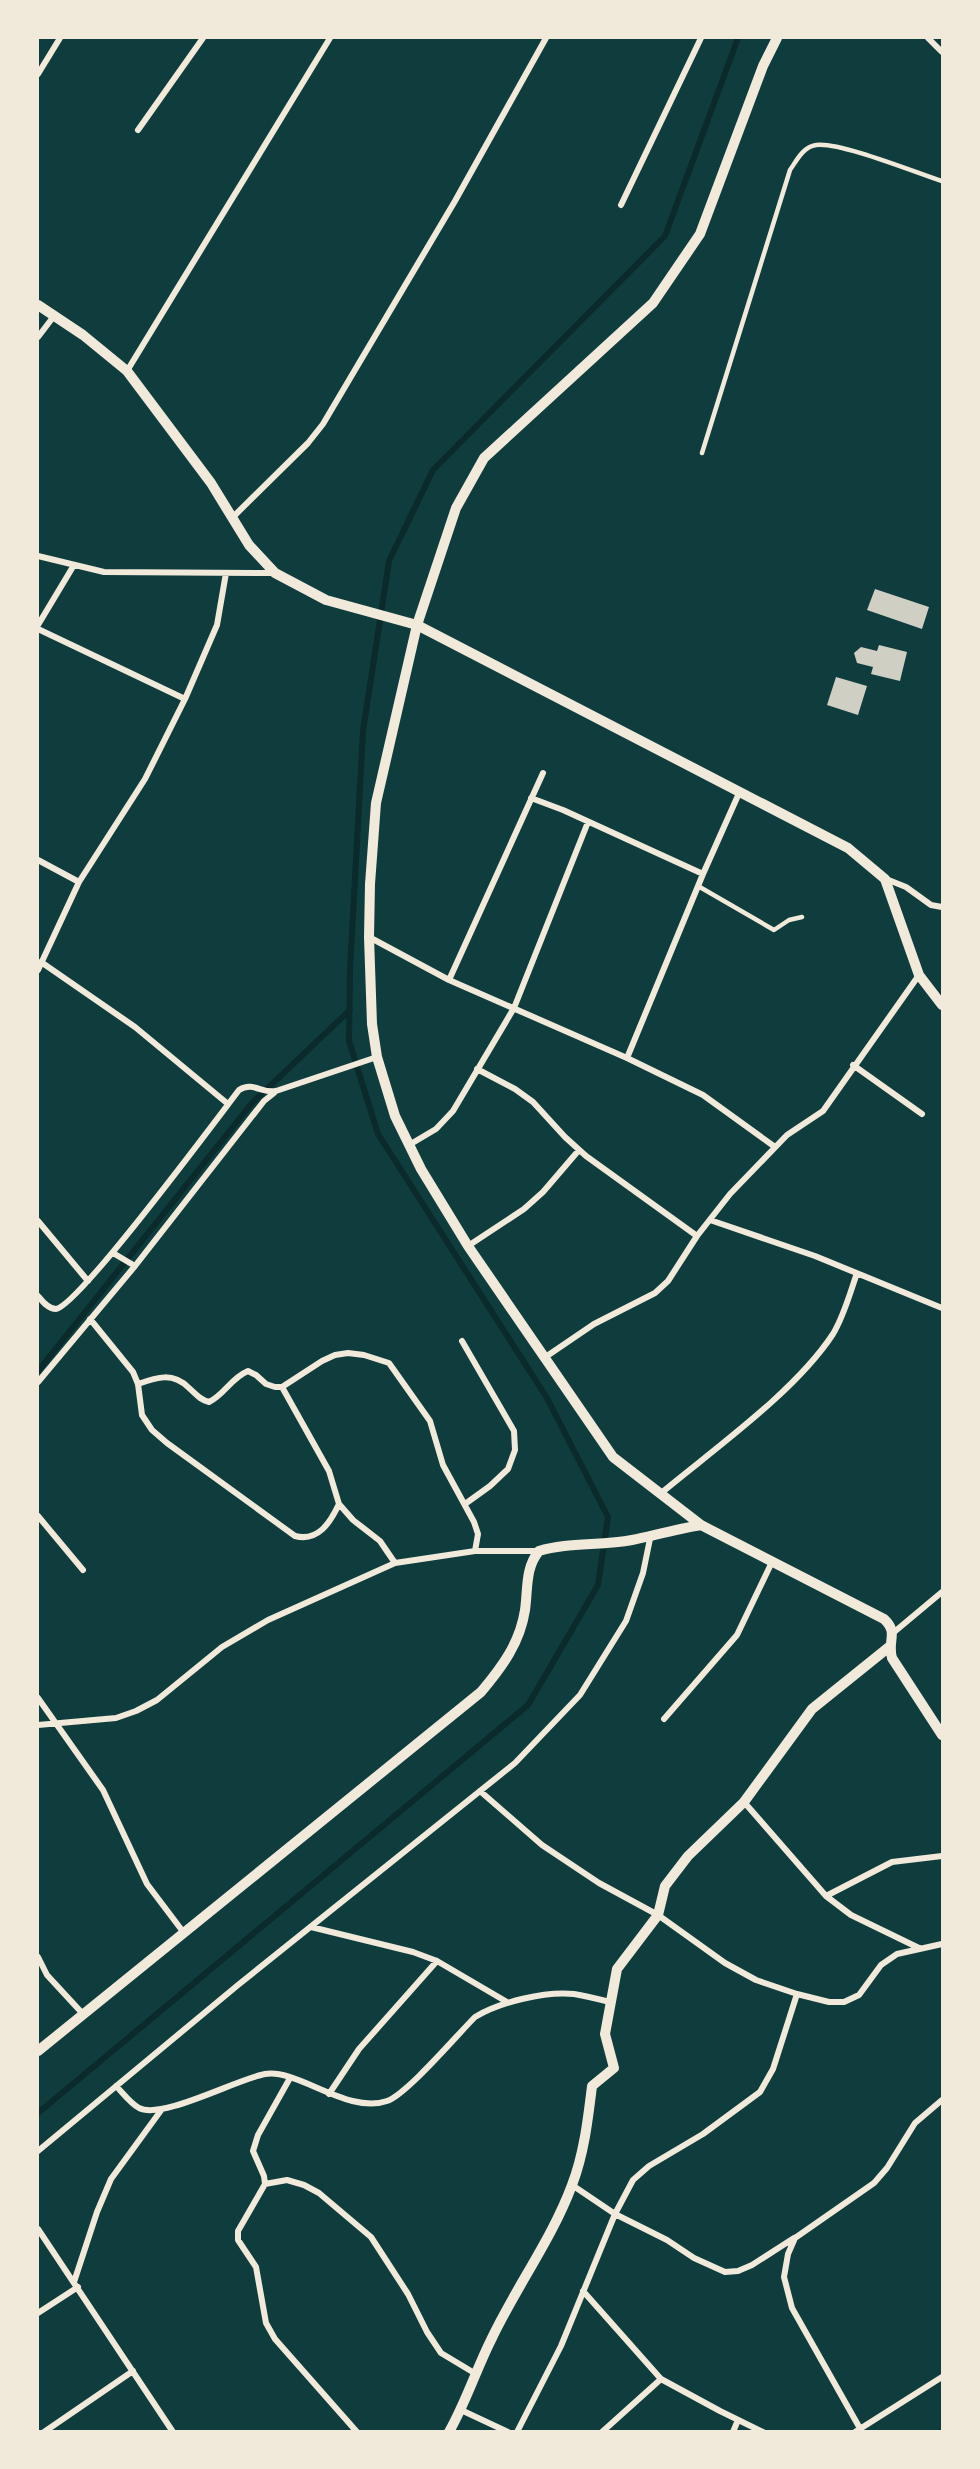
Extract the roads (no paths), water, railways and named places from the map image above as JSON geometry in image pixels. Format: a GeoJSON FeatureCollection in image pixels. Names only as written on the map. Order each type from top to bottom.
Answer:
{"type":"FeatureCollection","features":[{"type":"Feature","properties":{"kind":"street"},"geometry":{"type":"LineString","coordinates":[[38,74],[60,38]]}},
{"type":"Feature","properties":{"kind":"street"},"geometry":{"type":"LineString","coordinates":[[138,130],[203,38]]}},
{"type":"Feature","properties":{"kind":"street"},"geometry":{"type":"LineString","coordinates":[[127,371],[330,38]]}},
{"type":"Feature","properties":{"kind":"street"},"geometry":{"type":"LineString","coordinates":[[233,517],[308,443],[323,424],[455,201],[546,38]]}},
{"type":"Feature","properties":{"kind":"street"},"geometry":{"type":"LineString","coordinates":[[621,205],[701,38]]}},
{"type":"Feature","properties":{"kind":"street"},"geometry":{"type":"LineString","coordinates":[[777,38],[764,66],[700,234],[653,303],[484,458],[456,508],[417,625],[376,803],[369,937],[372,1024],[377,1057],[395,1116],[421,1169],[543,1358],[613,1457],[701,1525],[884,1619],[890,1625],[893,1633]]}},
{"type":"Feature","properties":{"kind":"street"},"geometry":{"type":"LineString","coordinates":[[928,38],[942,52]]}},
{"type":"Feature","properties":{"kind":"street"},"geometry":{"type":"LineString","coordinates":[[38,305],[83,336],[127,371],[211,483],[249,544],[275,573],[326,600],[417,625],[848,848],[885,879],[906,887],[931,905],[942,907]]}},
{"type":"Feature","properties":{"kind":"street"},"geometry":{"type":"LineString","coordinates":[[38,338],[54,316]]}},
{"type":"Feature","properties":{"kind":"street"},"geometry":{"type":"LineString","coordinates":[[38,556],[104,572],[275,573]]}},
{"type":"Feature","properties":{"kind":"street"},"geometry":{"type":"LineString","coordinates":[[74,565],[38,627],[185,699]]}},
{"type":"Feature","properties":{"kind":"street"},"geometry":{"type":"LineString","coordinates":[[38,970],[79,882],[145,779],[185,699],[217,625],[226,573]]}},
{"type":"Feature","properties":{"kind":"street"},"geometry":{"type":"LineString","coordinates":[[449,980],[543,773]]}},
{"type":"Feature","properties":{"kind":"street"},"geometry":{"type":"LineString","coordinates":[[627,1058],[740,791]]}},
{"type":"Feature","properties":{"kind":"street"},"geometry":{"type":"LineString","coordinates":[[531,798],[703,874]]}},
{"type":"Feature","properties":{"kind":"street"},"geometry":{"type":"LineString","coordinates":[[409,1145],[436,1128],[453,1111],[514,1008],[588,822]]}},
{"type":"Feature","properties":{"kind":"street"},"geometry":{"type":"LineString","coordinates":[[38,860],[79,882]]}},
{"type":"Feature","properties":{"kind":"street"},"geometry":{"type":"LineString","coordinates":[[885,879],[919,975],[942,1005]]}},
{"type":"Feature","properties":{"kind":"street"},"geometry":{"type":"LineString","coordinates":[[369,937],[449,980],[627,1058],[703,1095],[775,1147]]}},
{"type":"Feature","properties":{"kind":"street"},"geometry":{"type":"LineString","coordinates":[[41,962],[135,1027],[228,1104]]}},
{"type":"Feature","properties":{"kind":"street"},"geometry":{"type":"LineString","coordinates":[[543,1358],[594,1324],[655,1293],[668,1281],[730,1194],[787,1135],[823,1111],[853,1065],[919,975]]}},
{"type":"Feature","properties":{"kind":"street"},"geometry":{"type":"LineString","coordinates":[[38,1296],[50,1308],[57,1309],[73,1298],[113,1253],[239,1090],[245,1086],[254,1086],[268,1093],[377,1057]]}},
{"type":"Feature","properties":{"kind":"street"},"geometry":{"type":"LineString","coordinates":[[853,1065],[922,1114]]}},
{"type":"Feature","properties":{"kind":"street"},"geometry":{"type":"LineString","coordinates":[[477,1070],[516,1089],[533,1102],[579,1150],[698,1236]]}},
{"type":"Feature","properties":{"kind":"street"},"geometry":{"type":"LineString","coordinates":[[38,1382],[135,1266],[264,1101],[276,1091]]}},
{"type":"Feature","properties":{"kind":"street"},"geometry":{"type":"LineString","coordinates":[[468,1245],[524,1209],[543,1192],[579,1150]]}},
{"type":"Feature","properties":{"kind":"street"},"geometry":{"type":"LineString","coordinates":[[710,1220],[815,1256],[942,1308]]}},
{"type":"Feature","properties":{"kind":"street"},"geometry":{"type":"LineString","coordinates":[[38,1221],[88,1281]]}},
{"type":"Feature","properties":{"kind":"street"},"geometry":{"type":"LineString","coordinates":[[113,1253],[135,1266]]}},
{"type":"Feature","properties":{"kind":"street"},"geometry":{"type":"LineString","coordinates":[[660,1494],[768,1404],[809,1365],[834,1332],[857,1274]]}},
{"type":"Feature","properties":{"kind":"street"},"geometry":{"type":"LineString","coordinates":[[90,1319],[133,1372],[138,1384],[142,1415],[152,1430],[295,1536],[304,1538],[322,1530],[332,1519],[339,1504]]}},
{"type":"Feature","properties":{"kind":"street"},"geometry":{"type":"LineString","coordinates":[[462,1341],[514,1431],[515,1450],[508,1469],[490,1486],[465,1504]]}},
{"type":"Feature","properties":{"kind":"street"},"geometry":{"type":"LineString","coordinates":[[138,1384],[152,1379],[174,1378],[186,1385],[202,1400],[209,1402],[216,1399],[240,1374],[248,1371],[266,1384],[275,1387],[282,1386],[335,1355],[348,1353],[364,1355],[389,1363],[430,1422],[443,1465],[465,1504],[478,1534],[475,1551]]}},
{"type":"Feature","properties":{"kind":"street"},"geometry":{"type":"LineString","coordinates":[[282,1386],[329,1471],[339,1504],[353,1520],[380,1542],[395,1563]]}},
{"type":"Feature","properties":{"kind":"street"},"geometry":{"type":"LineString","coordinates":[[38,1516],[83,1570]]}},
{"type":"Feature","properties":{"kind":"street"},"geometry":{"type":"LineString","coordinates":[[38,1725],[116,1718],[136,1712],[157,1700],[222,1647],[268,1620],[395,1563],[475,1551],[539,1551],[551,1547],[632,1540],[651,1534],[701,1525]]}},
{"type":"Feature","properties":{"kind":"street"},"geometry":{"type":"LineString","coordinates":[[38,2151],[515,1763],[580,1695],[626,1621],[643,1573],[651,1534]]}},
{"type":"Feature","properties":{"kind":"street"},"geometry":{"type":"LineString","coordinates":[[38,2051],[481,1692],[503,1667],[517,1641],[525,1611],[529,1569],[539,1551]]}},
{"type":"Feature","properties":{"kind":"street"},"geometry":{"type":"LineString","coordinates":[[664,1719],[737,1635],[772,1562]]}},
{"type":"Feature","properties":{"kind":"street"},"geometry":{"type":"LineString","coordinates":[[942,1592],[893,1633],[889,1647],[892,1658],[942,1735]]}},
{"type":"Feature","properties":{"kind":"street"},"geometry":{"type":"LineString","coordinates":[[449,2432],[461,2410],[491,2339],[532,2268],[572,2185],[587,2127],[592,2086],[614,2068],[605,2034],[617,1969],[658,1915],[665,1886],[688,1856],[744,1802],[812,1709],[889,1647]]}},
{"type":"Feature","properties":{"kind":"street"},"geometry":{"type":"LineString","coordinates":[[38,1698],[103,1790],[147,1884],[185,1933]]}},
{"type":"Feature","properties":{"kind":"street"},"geometry":{"type":"LineString","coordinates":[[480,1791],[542,1845],[599,1883],[658,1915],[725,1963],[756,1980],[797,1994],[829,2002],[844,2002],[859,1995],[881,1965],[897,1954],[942,1944]]}},
{"type":"Feature","properties":{"kind":"street"},"geometry":{"type":"LineString","coordinates":[[744,1802],[826,1896],[851,1915],[920,1948]]}},
{"type":"Feature","properties":{"kind":"street"},"geometry":{"type":"LineString","coordinates":[[826,1896],[892,1862],[942,1856]]}},
{"type":"Feature","properties":{"kind":"street"},"geometry":{"type":"LineString","coordinates":[[311,1927],[413,1952],[436,1961],[507,2003]]}},
{"type":"Feature","properties":{"kind":"street"},"geometry":{"type":"LineString","coordinates":[[38,1957],[47,1975],[83,2014]]}},
{"type":"Feature","properties":{"kind":"street"},"geometry":{"type":"LineString","coordinates":[[329,2094],[359,2049],[436,1961]]}},
{"type":"Feature","properties":{"kind":"street"},"geometry":{"type":"LineString","coordinates":[[116,2086],[141,2109],[162,2109],[264,2074],[276,2073],[329,2094],[372,2104],[388,2101],[403,2091],[475,2017],[490,2008],[507,2003],[573,1994],[610,2002]]}},
{"type":"Feature","properties":{"kind":"street"},"geometry":{"type":"LineString","coordinates":[[517,2432],[561,2346],[615,2214],[633,2180],[649,2166],[703,2134],[760,2092],[773,2069],[797,1994]]}},
{"type":"Feature","properties":{"kind":"street"},"geometry":{"type":"LineString","coordinates":[[290,2078],[258,2135],[253,2151],[265,2184],[238,2231],[238,2240],[256,2267],[266,2323],[275,2339],[357,2432]]}},
{"type":"Feature","properties":{"kind":"street"},"geometry":{"type":"LineString","coordinates":[[572,2185],[615,2214],[667,2240],[694,2258],[725,2272],[738,2271],[752,2265],[795,2238],[874,2183],[887,2168],[915,2123],[942,2100]]}},
{"type":"Feature","properties":{"kind":"street"},"geometry":{"type":"LineString","coordinates":[[38,2313],[76,2284],[97,2212],[111,2180],[162,2109]]}},
{"type":"Feature","properties":{"kind":"street"},"geometry":{"type":"LineString","coordinates":[[265,2184],[287,2180],[304,2185],[319,2193],[371,2237],[408,2294],[427,2332],[441,2353],[476,2374]]}},
{"type":"Feature","properties":{"kind":"street"},"geometry":{"type":"LineString","coordinates":[[38,2229],[173,2432]]}},
{"type":"Feature","properties":{"kind":"street"},"geometry":{"type":"LineString","coordinates":[[795,2238],[788,2254],[784,2277],[792,2308],[859,2430],[942,2377]]}},
{"type":"Feature","properties":{"kind":"street"},"geometry":{"type":"LineString","coordinates":[[583,2291],[662,2379],[763,2432]]}},
{"type":"Feature","properties":{"kind":"street"},"geometry":{"type":"LineString","coordinates":[[44,2432],[133,2371]]}},
{"type":"Feature","properties":{"kind":"street"},"geometry":{"type":"LineString","coordinates":[[602,2432],[662,2379]]}},
{"type":"Feature","properties":{"kind":"street"},"geometry":{"type":"LineString","coordinates":[[461,2410],[508,2432]]}},
{"type":"Feature","properties":{"kind":"street"},"geometry":{"type":"LineString","coordinates":[[733,2432],[738,2420]]}},
{"type":"Feature","properties":{"kind":"lane"},"geometry":{"type":"LineString","coordinates":[[702,453],[790,170],[802,151],[816,145],[841,147],[942,181]]}},
{"type":"Feature","properties":{"kind":"lane"},"geometry":{"type":"LineString","coordinates":[[698,886],[774,930],[789,920],[802,916]]}},
{"type":"Feature","properties":{"kind":"waterway"},"geometry":{"type":"LineString","coordinates":[[38,2113],[528,1705],[598,1585],[608,1517],[547,1398],[378,1134],[349,1041],[350,970],[363,731],[389,561],[433,470],[665,236],[738,38]]}},
{"type":"Feature","properties":{"kind":"waterway"},"geometry":{"type":"LineString","coordinates":[[38,1371],[252,1103],[350,1010]]}}]}
